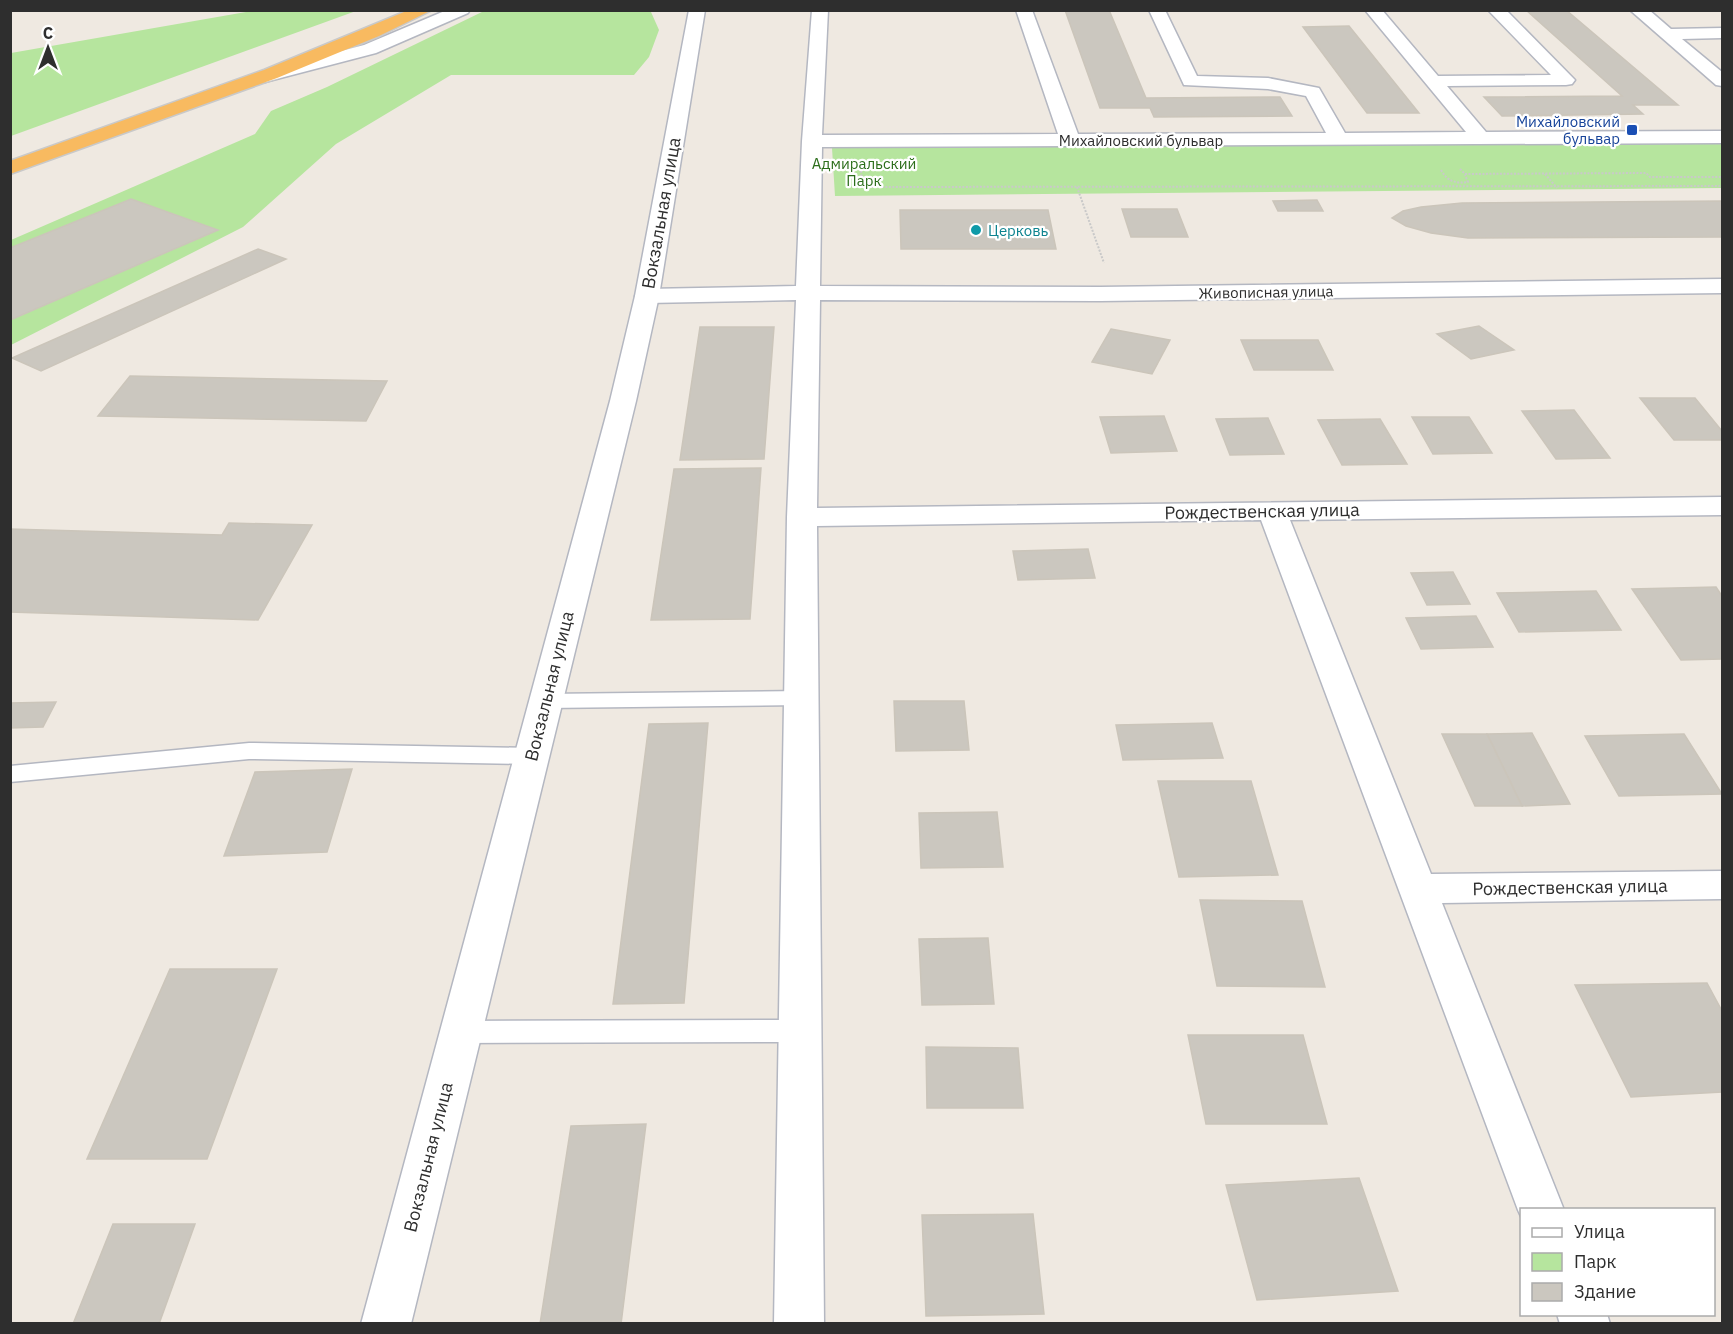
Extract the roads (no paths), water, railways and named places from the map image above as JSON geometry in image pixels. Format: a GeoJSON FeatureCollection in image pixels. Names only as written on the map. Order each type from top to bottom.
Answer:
{"type":"FeatureCollection","features":[{"type":"Feature","properties":{"kind":"highway"},"geometry":{"type":"LineString","coordinates":[[10,168],[375,33],[424,10]]}},
{"type":"Feature","properties":{"kind":"street"},"geometry":{"type":"LineString","coordinates":[[254,79],[370,49],[462,10]]}},
{"type":"Feature","properties":{"kind":"street"},"geometry":{"type":"LineString","coordinates":[[680,10],[690,44]]}},
{"type":"Feature","properties":{"kind":"street","name":"Вокзальная улица"},"geometry":{"type":"LineString","coordinates":[[386,1323],[544,701],[623,401],[647,296],[696,10]]}},
{"type":"Feature","properties":{"kind":"street"},"geometry":{"type":"LineString","coordinates":[[798,1323],[802,517],[812,141],[820,10]]}},
{"type":"Feature","properties":{"kind":"street"},"geometry":{"type":"LineString","coordinates":[[1024,10],[1070,140]]}},
{"type":"Feature","properties":{"kind":"street"},"geometry":{"type":"LineString","coordinates":[[1157,10],[1190,81],[1252,82],[1290,86],[1313,92],[1340,139]]}},
{"type":"Feature","properties":{"kind":"street"},"geometry":{"type":"LineString","coordinates":[[1372,10],[1481,138]]}},
{"type":"Feature","properties":{"kind":"street"},"geometry":{"type":"LineString","coordinates":[[1432,81],[1566,80],[1496,10]]}},
{"type":"Feature","properties":{"kind":"street"},"geometry":{"type":"LineString","coordinates":[[1638,10],[1722,81]]}},
{"type":"Feature","properties":{"kind":"street"},"geometry":{"type":"LineString","coordinates":[[1669,34],[1722,33]]}},
{"type":"Feature","properties":{"kind":"street","name":"Михайловский бульвар"},"geometry":{"type":"LineString","coordinates":[[812,141],[1722,137]]}},
{"type":"Feature","properties":{"kind":"street","name":"Живописная улица"},"geometry":{"type":"LineString","coordinates":[[647,296],[809,293],[1115,294],[1722,286]]}},
{"type":"Feature","properties":{"kind":"street","name":"Рождественская улица"},"geometry":{"type":"LineString","coordinates":[[802,517],[1722,506]]}},
{"type":"Feature","properties":{"kind":"street"},"geometry":{"type":"LineString","coordinates":[[1272,511],[1541,1208]]}},
{"type":"Feature","properties":{"kind":"street","name":"Рождественская улица"},"geometry":{"type":"LineString","coordinates":[[1418,890],[1722,885]]}},
{"type":"Feature","properties":{"kind":"lane"},"geometry":{"type":"LineString","coordinates":[[544,701],[802,698]]}},
{"type":"Feature","properties":{"kind":"lane"},"geometry":{"type":"LineString","coordinates":[[10,774],[249,751],[531,756]]}},
{"type":"Feature","properties":{"kind":"lane"},"geometry":{"type":"LineString","coordinates":[[460,1032],[800,1031]]}},
{"type":"Feature","properties":{"kind":"place","name":"Михайловский бульвар"},"geometry":{"type":"Point","coordinates":[1632,130]}},
{"type":"Feature","properties":{"kind":"place","name":"Церковь"},"geometry":{"type":"Point","coordinates":[976,230]}},
{"type":"Feature","properties":{"kind":"park label","name":"Адмиральский Парк"},"geometry":{"type":"Point","coordinates":[864,172]}}]}
